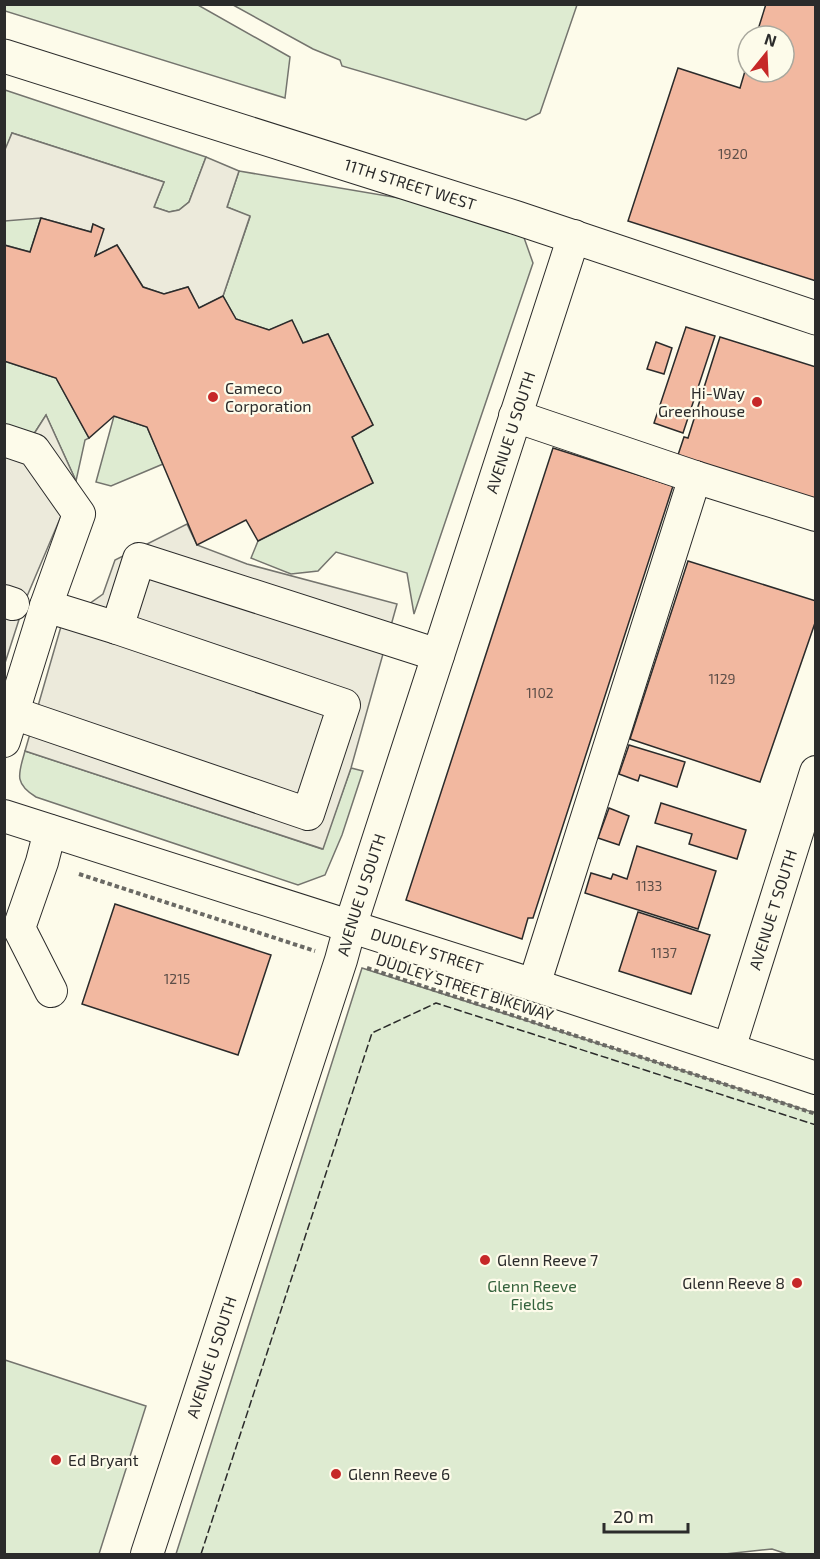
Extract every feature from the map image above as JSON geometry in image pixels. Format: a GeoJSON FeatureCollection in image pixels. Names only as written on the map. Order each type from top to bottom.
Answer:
{"type":"FeatureCollection","features":[{"type":"Feature","properties":{"kind":"main road","name":"11TH STREET WEST"},"geometry":{"type":"LineString","coordinates":[[4,56],[574,236],[816,318]]}},
{"type":"Feature","properties":{"kind":"street","name":"AVENUE U SOUTH"},"geometry":{"type":"LineString","coordinates":[[147,1554],[574,236]]}},
{"type":"Feature","properties":{"kind":"street"},"geometry":{"type":"LineString","coordinates":[[515,416],[816,515]]}},
{"type":"Feature","properties":{"kind":"street"},"geometry":{"type":"LineString","coordinates":[[4,440],[34,450],[79,514],[46,606],[9,727],[308,814],[344,705],[46,606]]}},
{"type":"Feature","properties":{"kind":"street"},"geometry":{"type":"LineString","coordinates":[[534,985],[695,477]]}},
{"type":"Feature","properties":{"kind":"street"},"geometry":{"type":"LineString","coordinates":[[117,628],[139,559],[438,655]]}},
{"type":"Feature","properties":{"kind":"street","name":"AVENUE T SOUTH"},"geometry":{"type":"LineString","coordinates":[[729,1049],[816,772]]}},
{"type":"Feature","properties":{"kind":"street","name":"DUDLEY STREET"},"geometry":{"type":"LineString","coordinates":[[4,816],[534,985],[816,1078]]}},
{"type":"Feature","properties":{"kind":"street"},"geometry":{"type":"LineString","coordinates":[[50,831],[42,862],[19,928],[51,991]]}},
{"type":"Feature","properties":{"kind":"path","name":"DUDLEY STREET BIKEWAY"},"geometry":{"type":"LineString","coordinates":[[42,862],[816,1114]]}},
{"type":"Feature","properties":{"kind":"green space"},"geometry":{"type":"Polygon","coordinates":[[[577,4],[540,113],[526,120],[342,66],[340,60],[313,49],[233,5],[577,4]]]}},
{"type":"Feature","properties":{"kind":"green space"},"geometry":{"type":"Polygon","coordinates":[[[4,5],[198,5],[290,57],[285,98],[5,11],[4,5]]]}},
{"type":"Feature","properties":{"kind":"green space"},"geometry":{"type":"Polygon","coordinates":[[[5,90],[206,157],[189,202],[179,210],[169,212],[154,207],[164,182],[12,133],[5,152],[5,90]]]}},
{"type":"Feature","properties":{"kind":"green space"},"geometry":{"type":"Polygon","coordinates":[[[239,171],[517,218],[533,263],[414,614],[407,573],[336,552],[318,571],[291,574],[251,558],[258,541],[373,483],[352,437],[373,425],[328,334],[303,343],[292,321],[269,330],[236,319],[223,296],[250,217],[227,207],[239,171]]]}},
{"type":"Feature","properties":{"kind":"green space"},"geometry":{"type":"Polygon","coordinates":[[[4,213],[41,218],[30,252],[5,245],[4,213]]]}},
{"type":"Feature","properties":{"kind":"green space"},"geometry":{"type":"Polygon","coordinates":[[[4,361],[56,378],[89,438],[85,440],[76,481],[46,415],[32,437],[5,426],[4,361]]]}},
{"type":"Feature","properties":{"kind":"green space"},"geometry":{"type":"Polygon","coordinates":[[[114,416],[147,427],[163,464],[111,486],[96,482],[114,416]]]}},
{"type":"Feature","properties":{"kind":"green space"},"geometry":{"type":"Polygon","coordinates":[[[25,751],[322,849],[351,768],[363,771],[342,835],[325,875],[298,885],[36,797],[21,782],[20,772],[25,751]]]}},
{"type":"Feature","properties":{"kind":"green space","name":"Glenn Reeve Fields"},"geometry":{"type":"Polygon","coordinates":[[[362,968],[815,1113],[815,1554],[787,1554],[772,1549],[725,1554],[176,1554],[362,968]]]}},
{"type":"Feature","properties":{"kind":"green space","name":"Ed Bryant"},"geometry":{"type":"Polygon","coordinates":[[[5,1360],[146,1406],[99,1554],[5,1554],[5,1360]]]}},
{"type":"Feature","properties":{"kind":"shaded area"},"geometry":{"type":"Polygon","coordinates":[[[12,133],[164,182],[154,207],[169,212],[179,210],[189,202],[206,157],[239,171],[227,207],[250,216],[223,296],[199,308],[188,287],[164,294],[143,287],[117,245],[95,256],[103,229],[93,224],[91,232],[41,218],[5,221],[4,152],[12,133]]]}},
{"type":"Feature","properties":{"kind":"shaded area"},"geometry":{"type":"Polygon","coordinates":[[[46,415],[76,481],[25,601],[5,663],[5,426],[32,437],[46,415]]]}},
{"type":"Feature","properties":{"kind":"shaded area"},"geometry":{"type":"Polygon","coordinates":[[[187,524],[197,545],[247,564],[397,604],[351,768],[323,849],[25,751],[62,623],[103,594],[115,560],[187,524]]]}},
{"type":"Feature","properties":{"kind":"building"},"geometry":{"type":"Polygon","coordinates":[[[766,4],[816,4],[816,281],[628,221],[678,68],[740,88],[741,84],[796,84],[796,24],[760,24],[766,4]]]}},
{"type":"Feature","properties":{"kind":"building","name":"Cameco Corporation"},"geometry":{"type":"Polygon","coordinates":[[[41,218],[91,232],[93,224],[104,229],[95,256],[117,245],[143,287],[164,294],[188,287],[199,308],[223,296],[236,319],[269,330],[292,320],[303,343],[328,334],[373,425],[352,437],[373,483],[258,541],[246,520],[197,545],[147,427],[114,416],[89,438],[56,378],[4,361],[4,245],[30,252],[41,218]]]}},
{"type":"Feature","properties":{"kind":"building"},"geometry":{"type":"Polygon","coordinates":[[[686,327],[715,336],[683,433],[654,423],[686,327]]]}},
{"type":"Feature","properties":{"kind":"building","name":"Hi-Way Greenhouse"},"geometry":{"type":"Polygon","coordinates":[[[720,337],[816,367],[816,507],[676,461],[684,437],[688,438],[720,337]]]}},
{"type":"Feature","properties":{"kind":"building"},"geometry":{"type":"Polygon","coordinates":[[[656,342],[672,348],[664,374],[647,369],[656,342]]]}},
{"type":"Feature","properties":{"kind":"building"},"geometry":{"type":"Polygon","coordinates":[[[553,448],[673,486],[533,918],[528,918],[522,939],[406,900],[553,448]]]}},
{"type":"Feature","properties":{"kind":"building"},"geometry":{"type":"Polygon","coordinates":[[[688,561],[816,601],[816,620],[760,782],[630,739],[688,561]]]}},
{"type":"Feature","properties":{"kind":"building"},"geometry":{"type":"Polygon","coordinates":[[[629,745],[685,762],[677,787],[640,775],[638,781],[619,774],[629,745]]]}},
{"type":"Feature","properties":{"kind":"building"},"geometry":{"type":"Polygon","coordinates":[[[661,803],[746,830],[737,859],[689,844],[692,834],[655,823],[661,803]]]}},
{"type":"Feature","properties":{"kind":"building"},"geometry":{"type":"Polygon","coordinates":[[[609,808],[629,816],[619,845],[598,838],[609,808]]]}},
{"type":"Feature","properties":{"kind":"building"},"geometry":{"type":"Polygon","coordinates":[[[637,846],[716,871],[698,929],[585,893],[591,873],[611,879],[613,874],[627,879],[637,846]]]}},
{"type":"Feature","properties":{"kind":"building"},"geometry":{"type":"Polygon","coordinates":[[[115,904],[271,955],[238,1055],[82,1004],[115,904]]]}},
{"type":"Feature","properties":{"kind":"building"},"geometry":{"type":"Polygon","coordinates":[[[638,912],[710,935],[691,994],[619,971],[638,912]]]}},
{"type":"Feature","properties":{"kind":"fence"},"geometry":{"type":"LineString","coordinates":[[201,1554],[372,1033],[436,1003],[816,1125]]}},
{"type":"Feature","properties":{"kind":"place","name":"Cameco Corporation"},"geometry":{"type":"Point","coordinates":[213,397]}},
{"type":"Feature","properties":{"kind":"place","name":"Hi-Way Greenhouse"},"geometry":{"type":"Point","coordinates":[757,402]}},
{"type":"Feature","properties":{"kind":"place","name":"Glenn Reeve 7"},"geometry":{"type":"Point","coordinates":[485,1260]}},
{"type":"Feature","properties":{"kind":"place","name":"Glenn Reeve 8"},"geometry":{"type":"Point","coordinates":[797,1283]}},
{"type":"Feature","properties":{"kind":"place","name":"Ed Bryant"},"geometry":{"type":"Point","coordinates":[56,1460]}},
{"type":"Feature","properties":{"kind":"place","name":"Glenn Reeve 6"},"geometry":{"type":"Point","coordinates":[336,1474]}}]}
